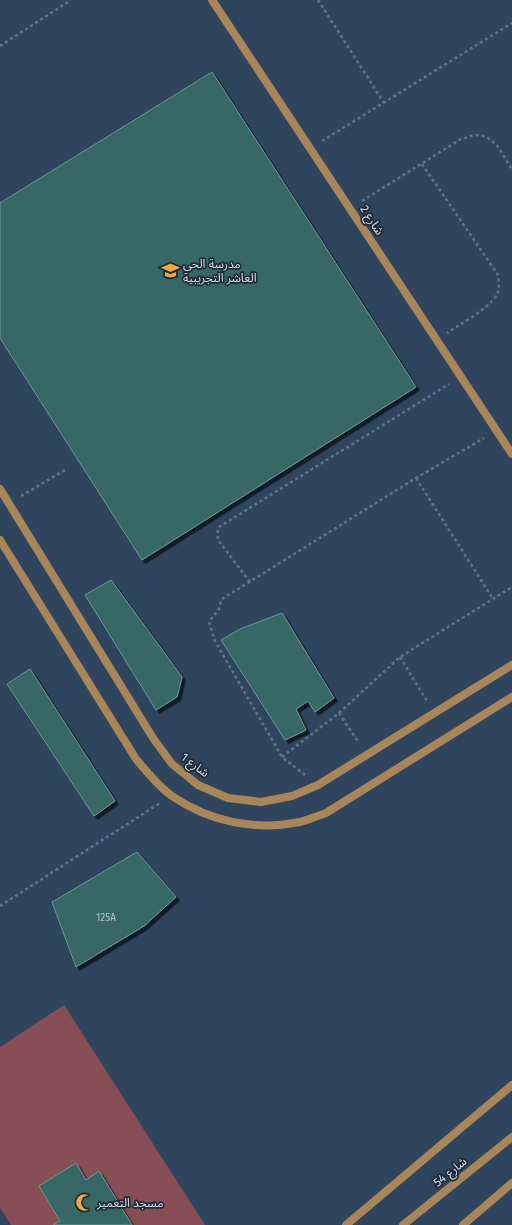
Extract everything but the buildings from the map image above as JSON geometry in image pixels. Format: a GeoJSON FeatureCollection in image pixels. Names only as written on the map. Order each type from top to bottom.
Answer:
{"type":"FeatureCollection","features":[{"type":"Feature","properties":{"kind":"street","name":"شارع 2"},"geometry":{"type":"LineString","coordinates":[[212,0],[512,454]]}},
{"type":"Feature","properties":{"kind":"street","name":"شارع 1"},"geometry":{"type":"LineString","coordinates":[[0,489],[149,731],[172,764],[198,785],[228,798],[261,802],[292,796],[318,785],[512,666]]}},
{"type":"Feature","properties":{"kind":"street"},"geometry":{"type":"LineString","coordinates":[[0,540],[136,759],[153,779],[172,796],[195,810],[221,820],[241,824],[275,826],[301,822],[326,813],[512,697]]}},
{"type":"Feature","properties":{"kind":"street"},"geometry":{"type":"LineString","coordinates":[[346,1225],[512,1085]]}},
{"type":"Feature","properties":{"kind":"street","name":"شارع 54"},"geometry":{"type":"LineString","coordinates":[[403,1225],[512,1137]]}},
{"type":"Feature","properties":{"kind":"street"},"geometry":{"type":"LineString","coordinates":[[463,1225],[512,1183]]}},
{"type":"Feature","properties":{"kind":"path"},"geometry":{"type":"LineString","coordinates":[[0,46],[70,0]]}},
{"type":"Feature","properties":{"kind":"path"},"geometry":{"type":"LineString","coordinates":[[318,0],[384,103]]}},
{"type":"Feature","properties":{"kind":"path"},"geometry":{"type":"LineString","coordinates":[[311,148],[512,23]]}},
{"type":"Feature","properties":{"kind":"path"},"geometry":{"type":"LineString","coordinates":[[351,209],[461,139],[476,134],[489,137],[512,170]]}},
{"type":"Feature","properties":{"kind":"path"},"geometry":{"type":"LineString","coordinates":[[422,164],[498,275],[499,285],[497,295],[490,303],[437,340]]}},
{"type":"Feature","properties":{"kind":"path"},"geometry":{"type":"LineString","coordinates":[[250,582],[218,540],[217,534],[220,527],[461,376]]}},
{"type":"Feature","properties":{"kind":"path"},"geometry":{"type":"LineString","coordinates":[[318,785],[282,757],[215,641],[209,622],[219,609],[222,599],[496,430]]}},
{"type":"Feature","properties":{"kind":"path"},"geometry":{"type":"LineString","coordinates":[[9,504],[65,470]]}},
{"type":"Feature","properties":{"kind":"path"},"geometry":{"type":"LineString","coordinates":[[416,478],[493,598]]}},
{"type":"Feature","properties":{"kind":"path"},"geometry":{"type":"LineString","coordinates":[[282,757],[340,713],[400,657],[512,587]]}},
{"type":"Feature","properties":{"kind":"path"},"geometry":{"type":"LineString","coordinates":[[400,657],[434,713]]}},
{"type":"Feature","properties":{"kind":"path"},"geometry":{"type":"LineString","coordinates":[[340,713],[367,754]]}},
{"type":"Feature","properties":{"kind":"path"},"geometry":{"type":"LineString","coordinates":[[0,906],[172,796]]}},
{"type":"Feature","properties":{"kind":"shaded area"},"geometry":{"type":"Polygon","coordinates":[[[64,1005],[205,1225],[11,1225],[0,1208],[0,1047],[64,1005]]]}},
{"type":"Feature","properties":{"kind":"place","name":"مدرسة الحى العاشر التجريبية"},"geometry":{"type":"Point","coordinates":[170,271]}},
{"type":"Feature","properties":{"kind":"place","name":"مسجد التعمير"},"geometry":{"type":"Point","coordinates":[84,1203]}}]}
